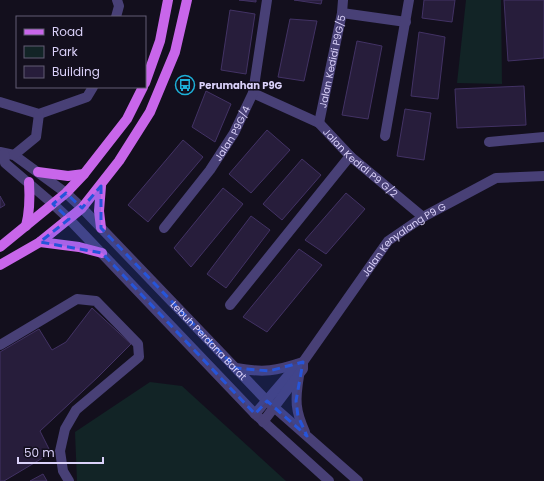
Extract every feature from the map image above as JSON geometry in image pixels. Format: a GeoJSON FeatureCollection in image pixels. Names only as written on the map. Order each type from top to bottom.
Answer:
{"type":"FeatureCollection","features":[{"type":"Feature","properties":{"kind":"main road"},"geometry":{"type":"LineString","coordinates":[[146,80],[160,41],[168,0]]}},
{"type":"Feature","properties":{"kind":"main road"},"geometry":{"type":"LineString","coordinates":[[0,265],[40,242],[69,220],[82,208],[119,162],[150,112],[175,52],[187,0]]}},
{"type":"Feature","properties":{"kind":"main road"},"geometry":{"type":"LineString","coordinates":[[0,247],[66,193],[84,174],[127,118],[142,88]]}},
{"type":"Feature","properties":{"kind":"main road"},"geometry":{"type":"LineString","coordinates":[[38,172],[68,176],[84,174]]}},
{"type":"Feature","properties":{"kind":"main road"},"geometry":{"type":"LineString","coordinates":[[26,226],[29,214],[29,182]]}},
{"type":"Feature","properties":{"kind":"main road"},"geometry":{"type":"LineString","coordinates":[[100,186],[99,211],[101,228]]}},
{"type":"Feature","properties":{"kind":"main road"},"geometry":{"type":"LineString","coordinates":[[40,242],[79,247],[102,253]]}},
{"type":"Feature","properties":{"kind":"street"},"geometry":{"type":"LineString","coordinates":[[116,16],[119,6],[117,0]]}},
{"type":"Feature","properties":{"kind":"street","name":"Jalan P9G/4"},"geometry":{"type":"LineString","coordinates":[[164,228],[210,170],[234,133],[253,93],[267,0]]}},
{"type":"Feature","properties":{"kind":"street","name":"Jalan Kedidi P9G/5"},"geometry":{"type":"LineString","coordinates":[[319,122],[342,13],[343,0]]}},
{"type":"Feature","properties":{"kind":"street"},"geometry":{"type":"LineString","coordinates":[[385,136],[409,0]]}},
{"type":"Feature","properties":{"kind":"street"},"geometry":{"type":"LineString","coordinates":[[342,13],[406,22]]}},
{"type":"Feature","properties":{"kind":"street"},"geometry":{"type":"LineString","coordinates":[[0,102],[39,114],[87,97],[92,88]]}},
{"type":"Feature","properties":{"kind":"street","name":"Jalan Kedidi P9 G/2"},"geometry":{"type":"LineString","coordinates":[[253,93],[319,122],[350,156],[423,217]]}},
{"type":"Feature","properties":{"kind":"street"},"geometry":{"type":"LineString","coordinates":[[6,154],[36,137],[39,114]]}},
{"type":"Feature","properties":{"kind":"street"},"geometry":{"type":"LineString","coordinates":[[489,142],[544,137]]}},
{"type":"Feature","properties":{"kind":"street","name":"Lebuh Perdana Barat"},"geometry":{"type":"LineString","coordinates":[[329,481],[255,414],[102,253],[53,204],[5,163],[6,154],[38,172],[66,193],[270,404],[358,481]]}},
{"type":"Feature","properties":{"kind":"street"},"geometry":{"type":"LineString","coordinates":[[230,305],[350,156]]}},
{"type":"Feature","properties":{"kind":"street","name":"Jalan Kenyalang P9 G"},"geometry":{"type":"LineString","coordinates":[[255,414],[270,404],[300,367],[388,241],[423,217],[496,178],[544,176]]}},
{"type":"Feature","properties":{"kind":"street"},"geometry":{"type":"LineString","coordinates":[[0,345],[77,299],[96,302],[138,344],[139,357],[76,410],[65,429],[60,451],[63,471],[69,481]]}},
{"type":"Feature","properties":{"kind":"street"},"geometry":{"type":"LineString","coordinates":[[236,368],[254,371],[269,371],[300,367],[296,400],[298,416],[307,436]]}},
{"type":"Feature","properties":{"kind":"street","name":"Jalan Kenyalang P9 G"},"geometry":{"type":"LineString","coordinates":[[263,422],[270,404]]}},
{"type":"Feature","properties":{"kind":"highlighted area"},"geometry":{"type":"Polygon","coordinates":[[[101,186],[101,228],[236,368],[269,371],[303,362],[296,401],[298,416],[307,436],[267,401],[255,414],[102,253],[40,242],[69,219],[53,204],[66,193],[82,208],[101,186]]]}},
{"type":"Feature","properties":{"kind":"green space"},"geometry":{"type":"Polygon","coordinates":[[[466,0],[501,0],[502,84],[457,83],[466,0]]]}},
{"type":"Feature","properties":{"kind":"green space"},"geometry":{"type":"Polygon","coordinates":[[[150,382],[182,386],[286,481],[77,481],[75,432],[150,382]]]}},
{"type":"Feature","properties":{"kind":"building"},"geometry":{"type":"Polygon","coordinates":[[[239,0],[256,0],[256,2],[239,0]]]}},
{"type":"Feature","properties":{"kind":"building"},"geometry":{"type":"Polygon","coordinates":[[[294,0],[322,0],[321,4],[294,0]]]}},
{"type":"Feature","properties":{"kind":"building"},"geometry":{"type":"Polygon","coordinates":[[[424,0],[455,0],[452,22],[422,18],[424,0]]]}},
{"type":"Feature","properties":{"kind":"building"},"geometry":{"type":"Polygon","coordinates":[[[504,0],[544,0],[544,58],[508,61],[504,0]]]}},
{"type":"Feature","properties":{"kind":"building"},"geometry":{"type":"Polygon","coordinates":[[[230,10],[255,14],[246,74],[221,70],[230,10]]]}},
{"type":"Feature","properties":{"kind":"building"},"geometry":{"type":"Polygon","coordinates":[[[290,19],[317,21],[304,81],[278,77],[290,19]]]}},
{"type":"Feature","properties":{"kind":"building"},"geometry":{"type":"Polygon","coordinates":[[[419,32],[445,37],[438,99],[411,96],[419,32]]]}},
{"type":"Feature","properties":{"kind":"building"},"geometry":{"type":"Polygon","coordinates":[[[357,41],[382,46],[368,119],[342,115],[357,41]]]}},
{"type":"Feature","properties":{"kind":"building"},"geometry":{"type":"Polygon","coordinates":[[[524,86],[526,125],[457,128],[455,89],[524,86]]]}},
{"type":"Feature","properties":{"kind":"building"},"geometry":{"type":"Polygon","coordinates":[[[206,91],[231,104],[215,142],[192,127],[206,91]]]}},
{"type":"Feature","properties":{"kind":"building"},"geometry":{"type":"Polygon","coordinates":[[[405,109],[431,113],[424,160],[397,156],[405,109]]]}},
{"type":"Feature","properties":{"kind":"building"},"geometry":{"type":"Polygon","coordinates":[[[267,130],[290,150],[251,193],[229,174],[267,130]]]}},
{"type":"Feature","properties":{"kind":"building"},"geometry":{"type":"Polygon","coordinates":[[[183,140],[203,157],[148,222],[128,205],[183,140]]]}},
{"type":"Feature","properties":{"kind":"building"},"geometry":{"type":"Polygon","coordinates":[[[302,159],[321,175],[282,220],[263,204],[302,159]]]}},
{"type":"Feature","properties":{"kind":"building"},"geometry":{"type":"Polygon","coordinates":[[[223,188],[243,204],[191,267],[174,248],[223,188]]]}},
{"type":"Feature","properties":{"kind":"building"},"geometry":{"type":"Polygon","coordinates":[[[346,193],[365,209],[326,254],[305,240],[346,193]]]}},
{"type":"Feature","properties":{"kind":"building"},"geometry":{"type":"Polygon","coordinates":[[[0,196],[5,205],[0,208],[0,196]]]}},
{"type":"Feature","properties":{"kind":"building"},"geometry":{"type":"Polygon","coordinates":[[[251,216],[270,230],[226,288],[207,274],[251,216]]]}},
{"type":"Feature","properties":{"kind":"building"},"geometry":{"type":"Polygon","coordinates":[[[299,249],[322,265],[267,332],[243,317],[299,249]]]}},
{"type":"Feature","properties":{"kind":"building"},"geometry":{"type":"Polygon","coordinates":[[[92,308],[131,344],[40,431],[51,453],[4,481],[0,481],[0,352],[39,329],[52,350],[66,342],[92,308]]]}},
{"type":"Feature","properties":{"kind":"building"},"geometry":{"type":"Polygon","coordinates":[[[43,474],[47,481],[30,481],[43,474]]]}},
{"type":"Feature","properties":{"kind":"place","name":"Perumahan P9G"},"geometry":{"type":"Point","coordinates":[185,85]}}]}
